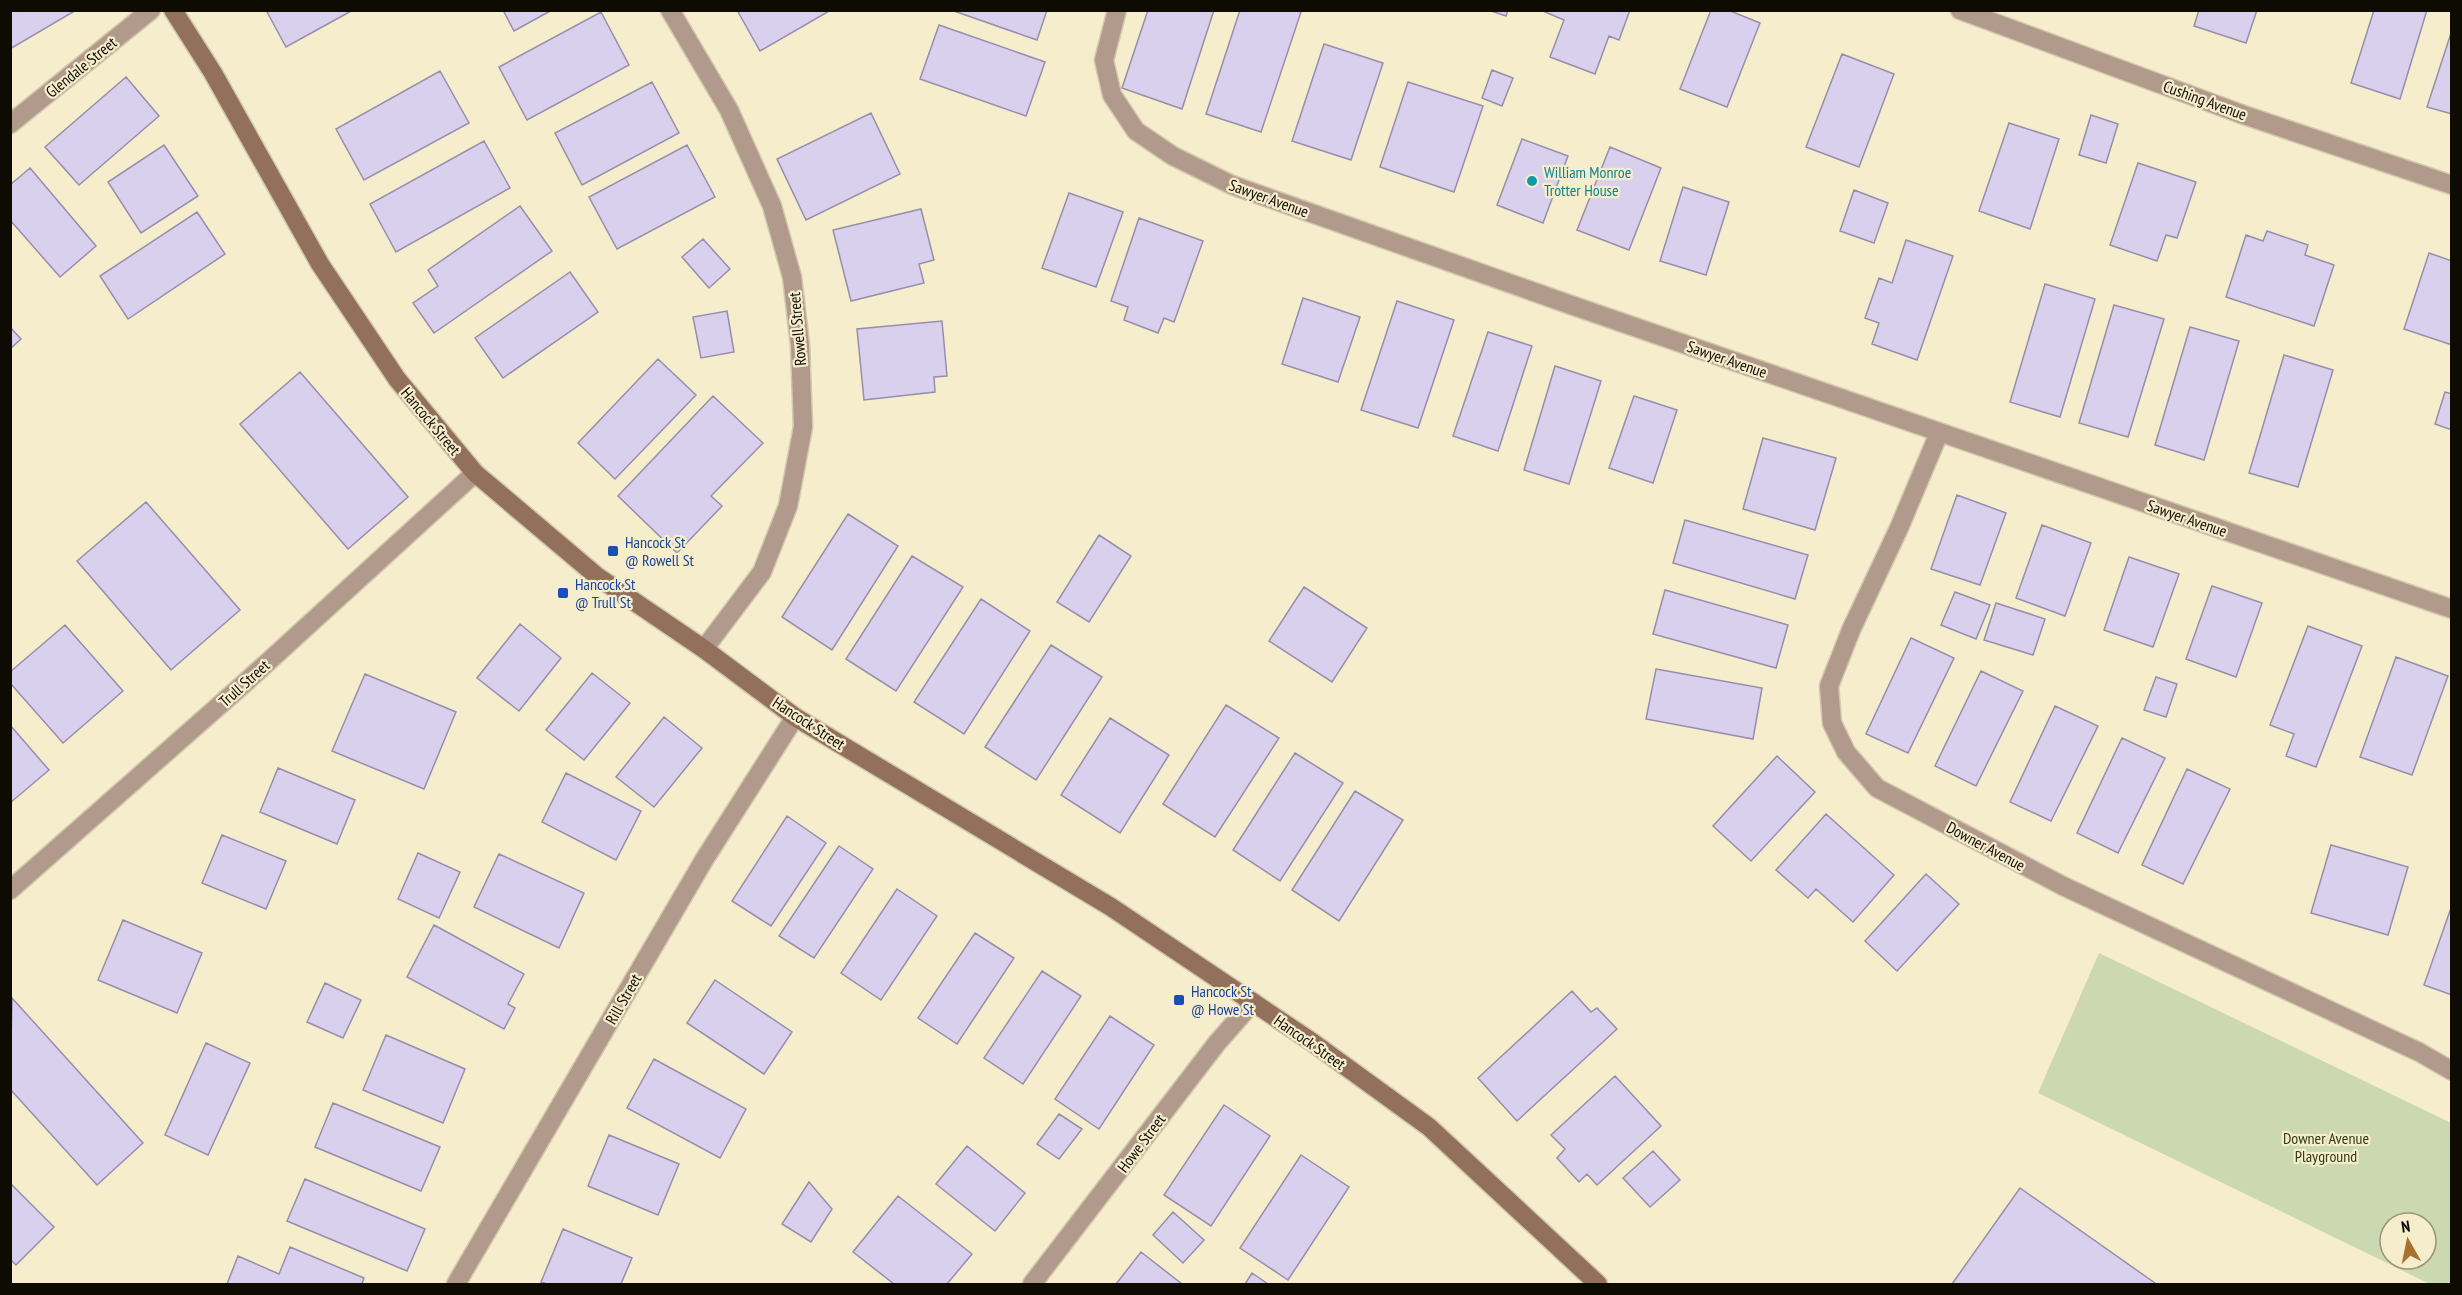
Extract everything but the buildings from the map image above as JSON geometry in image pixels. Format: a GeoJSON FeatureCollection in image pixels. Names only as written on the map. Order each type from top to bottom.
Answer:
{"type":"FeatureCollection","features":[{"type":"Feature","properties":{"kind":"main road","name":"Hancock Street"},"geometry":{"type":"LineString","coordinates":[[173,10],[213,73],[320,264],[397,380],[476,473],[598,577],[704,649],[795,717],[1111,907],[1312,1042],[1429,1127],[1598,1284]]}},
{"type":"Feature","properties":{"kind":"street","name":"Glendale Street"},"geometry":{"type":"LineString","coordinates":[[10,124],[151,10]]}},
{"type":"Feature","properties":{"kind":"street","name":"Rowell Street"},"geometry":{"type":"LineString","coordinates":[[670,10],[729,110],[772,206],[792,277],[800,345],[803,427],[788,506],[762,572],[704,649]]}},
{"type":"Feature","properties":{"kind":"street","name":"Sawyer Avenue"},"geometry":{"type":"LineString","coordinates":[[1117,10],[1104,60],[1112,95],[1136,131],[1173,156],[1232,185],[1939,433],[2451,609]]}},
{"type":"Feature","properties":{"kind":"street","name":"Cushing Avenue"},"geometry":{"type":"LineString","coordinates":[[1960,10],[2244,115],[2451,185]]}},
{"type":"Feature","properties":{"kind":"street","name":"Downer Avenue"},"geometry":{"type":"LineString","coordinates":[[1939,433],[1828,686],[1832,723],[1846,753],[1877,788],[2063,886],[2419,1052],[2451,1071]]}},
{"type":"Feature","properties":{"kind":"street","name":"Trull Street"},"geometry":{"type":"LineString","coordinates":[[10,890],[476,473]]}},
{"type":"Feature","properties":{"kind":"street","name":"Rill Street"},"geometry":{"type":"LineString","coordinates":[[456,1284],[704,860],[795,717]]}},
{"type":"Feature","properties":{"kind":"street","name":"Howe Street"},"geometry":{"type":"LineString","coordinates":[[1032,1284],[1217,1043],[1252,1002]]}},
{"type":"Feature","properties":{"kind":"green space","name":"Downer Avenue Playground"},"geometry":{"type":"Polygon","coordinates":[[[2099,953],[2451,1123],[2451,1284],[2430,1284],[2403,1271],[2438,1271],[2438,1211],[2378,1211],[2378,1259],[2038,1093],[2099,953]]]}},
{"type":"Feature","properties":{"kind":"place","name":"William Monroe Trotter House"},"geometry":{"type":"Point","coordinates":[1532,181]}},
{"type":"Feature","properties":{"kind":"place","name":"Hancock St @ Rowell St"},"geometry":{"type":"Point","coordinates":[613,551]}},
{"type":"Feature","properties":{"kind":"place","name":"Hancock St @ Trull St"},"geometry":{"type":"Point","coordinates":[563,593]}},
{"type":"Feature","properties":{"kind":"place","name":"Hancock St @ Howe St"},"geometry":{"type":"Point","coordinates":[1179,1000]}}]}
